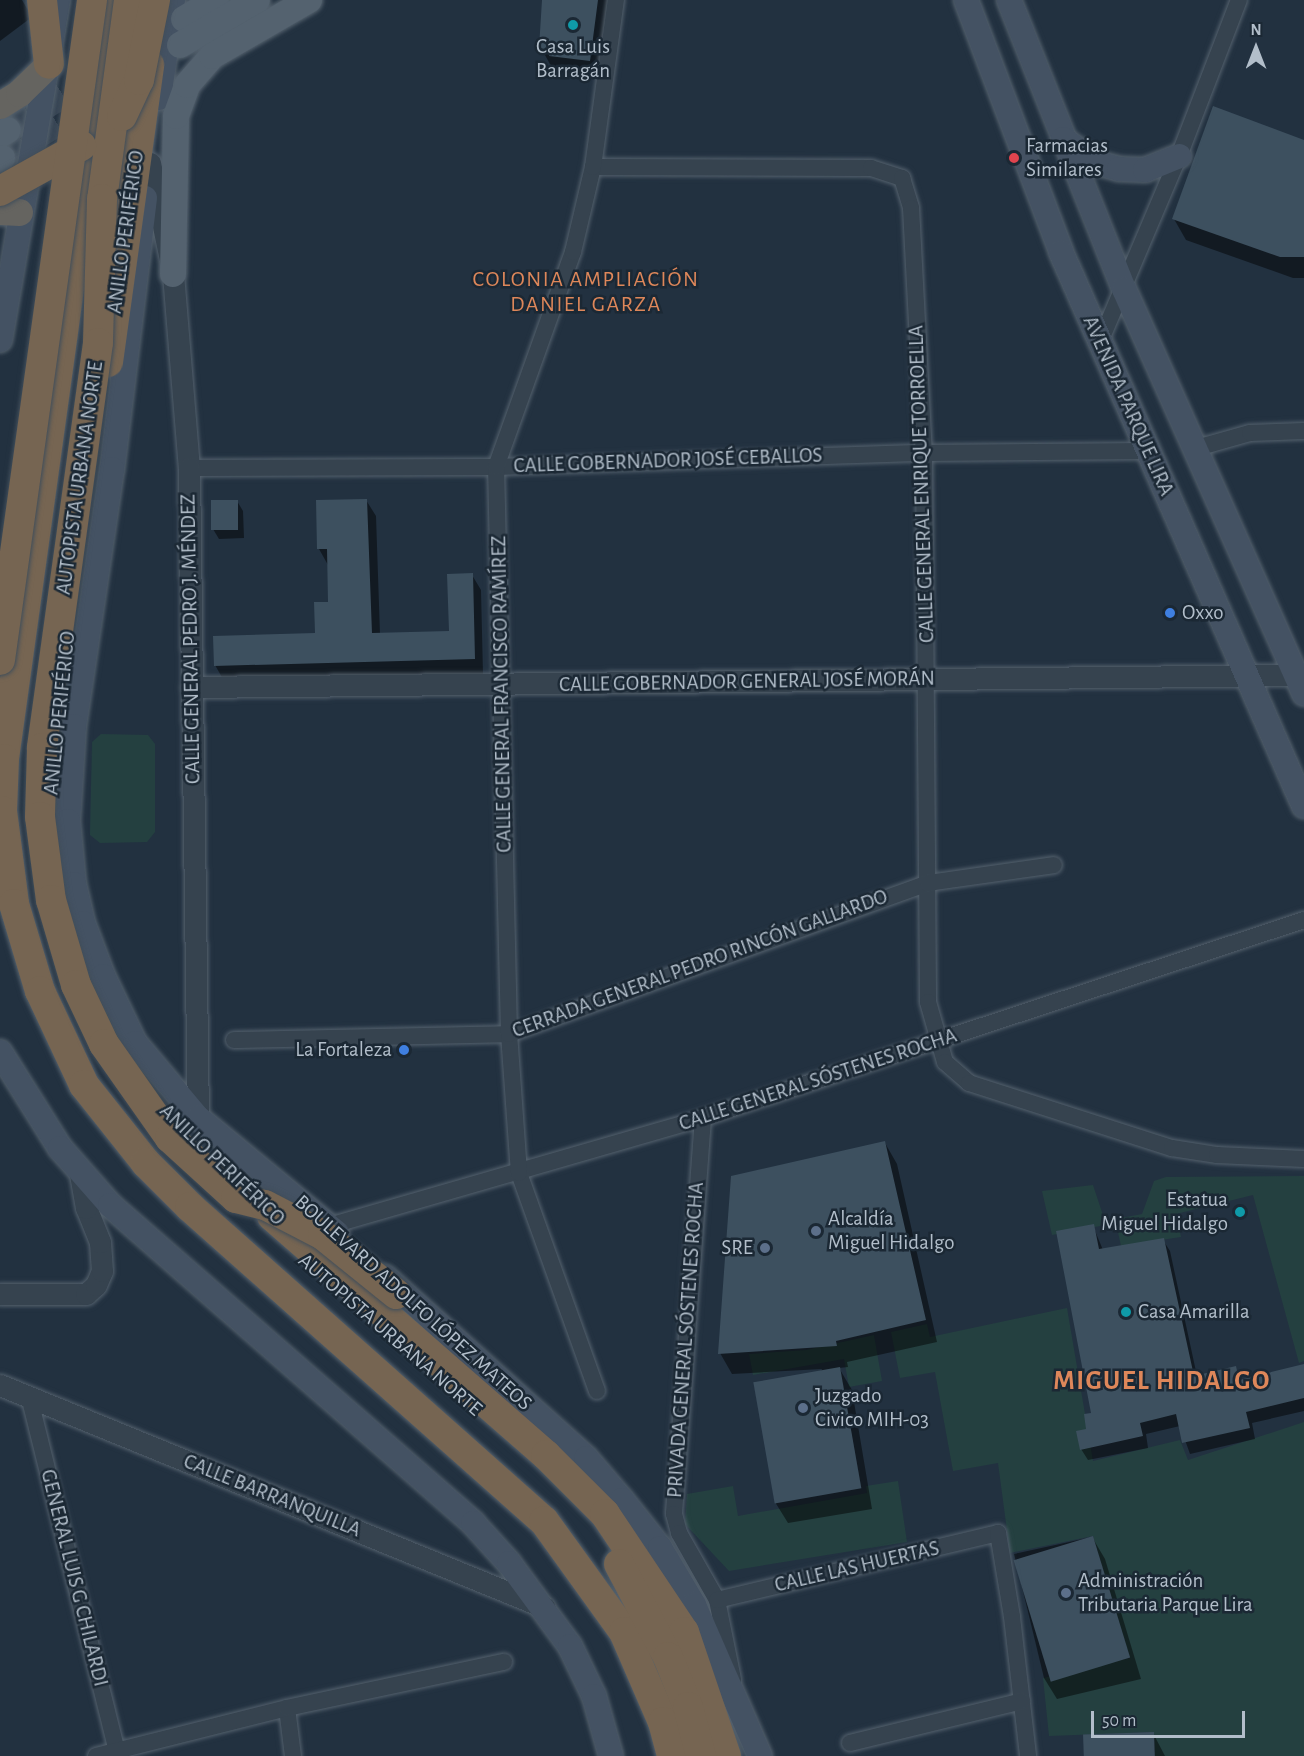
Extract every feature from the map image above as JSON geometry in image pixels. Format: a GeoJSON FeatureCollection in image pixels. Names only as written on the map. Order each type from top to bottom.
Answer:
{"type":"FeatureCollection","features":[{"type":"Feature","properties":{"kind":"highway"},"geometry":{"type":"LineString","coordinates":[[2,138],[19,93],[49,64],[42,0]]}},
{"type":"Feature","properties":{"kind":"highway"},"geometry":{"type":"LineString","coordinates":[[0,660],[92,0]]}},
{"type":"Feature","properties":{"kind":"highway"},"geometry":{"type":"LineString","coordinates":[[109,0],[4,759],[6,848],[14,904],[27,952],[58,1035],[84,1085],[146,1163],[190,1207],[544,1521],[558,1538],[624,1632],[663,1722],[672,1756]]}},
{"type":"Feature","properties":{"kind":"highway","name":"AUTOPISTA URBANA NORTE"},"geometry":{"type":"LineString","coordinates":[[129,0],[102,199],[98,343],[42,748],[42,845],[66,957],[104,1044],[170,1138],[525,1454],[602,1538],[649,1616],[668,1657],[688,1707],[701,1756]]}},
{"type":"Feature","properties":{"kind":"highway"},"geometry":{"type":"LineString","coordinates":[[6,205],[118,122],[140,80],[156,0]]}},
{"type":"Feature","properties":{"kind":"highway","name":"ANILLO PERIFÉRICO"},"geometry":{"type":"LineString","coordinates":[[156,0],[54,752],[50,801],[54,846],[69,931],[104,1019],[131,1067],[163,1110],[263,1208],[546,1455],[605,1514],[684,1632],[726,1756]]}},
{"type":"Feature","properties":{"kind":"highway","name":"AUTOPISTA URBANA NORTE"},"geometry":{"type":"LineString","coordinates":[[0,915],[27,1003],[41,1031],[64,1073],[119,1146],[306,1320],[525,1504],[564,1551],[602,1606],[630,1661],[660,1756]]}},
{"type":"Feature","properties":{"kind":"highway"},"geometry":{"type":"LineString","coordinates":[[236,1198],[288,1215],[340,1247],[584,1467],[650,1552],[733,1705],[743,1756]]}},
{"type":"Feature","properties":{"kind":"main road"},"geometry":{"type":"LineString","coordinates":[[0,340],[6,205],[49,64],[58,0]]}},
{"type":"Feature","properties":{"kind":"main road"},"geometry":{"type":"LineString","coordinates":[[179,9],[216,0]]}},
{"type":"Feature","properties":{"kind":"main road"},"geometry":{"type":"LineString","coordinates":[[180,45],[257,0]]}},
{"type":"Feature","properties":{"kind":"main road"},"geometry":{"type":"LineString","coordinates":[[173,274],[176,116],[187,85],[212,56],[309,0]]}},
{"type":"Feature","properties":{"kind":"main road","name":"AVENIDA PARQUE LIRA"},"geometry":{"type":"LineString","coordinates":[[966,0],[1023,156],[1100,342],[1304,806]]}},
{"type":"Feature","properties":{"kind":"main road","name":"AVENIDA PARQUE LIRA"},"geometry":{"type":"LineString","coordinates":[[1010,0],[1124,289],[1193,449],[1301,682]]}},
{"type":"Feature","properties":{"kind":"main road","name":"BOULEVARD ADOLFO LÓPEZ MATEOS"},"geometry":{"type":"LineString","coordinates":[[179,9],[150,163],[112,469],[74,726],[68,797],[69,852],[83,923],[118,1013],[153,1067],[198,1118],[329,1226],[595,1468],[660,1548],[694,1605],[733,1705],[760,1756]]}},
{"type":"Feature","properties":{"kind":"main road"},"geometry":{"type":"LineString","coordinates":[[1063,139],[1097,163],[1119,170],[1145,170],[1179,156]]}},
{"type":"Feature","properties":{"kind":"main road"},"geometry":{"type":"LineString","coordinates":[[0,1052],[39,1118],[79,1170],[210,1295],[473,1523],[544,1607],[570,1646],[594,1696],[611,1756]]}},
{"type":"Feature","properties":{"kind":"street","name":"CALLE GENERAL FRANCISCO RAMÍREZ"},"geometry":{"type":"LineString","coordinates":[[597,1391],[519,1173],[509,1034],[503,686],[496,467],[569,263],[593,167],[616,0]]}},
{"type":"Feature","properties":{"kind":"street"},"geometry":{"type":"LineString","coordinates":[[1100,342],[1179,156],[1239,0]]}},
{"type":"Feature","properties":{"kind":"street","name":"CALLE GENERAL PEDRO J. MÉNDEZ"},"geometry":{"type":"LineString","coordinates":[[150,163],[173,274],[189,468],[198,1118]]}},
{"type":"Feature","properties":{"kind":"street","name":"CALLE GENERAL ENRIQUE TORROELLA"},"geometry":{"type":"LineString","coordinates":[[593,167],[871,168],[902,178],[911,207],[924,453],[928,1002],[938,1042],[950,1070],[969,1083],[1172,1148],[1216,1155],[1304,1159]]}},
{"type":"Feature","properties":{"kind":"street"},"geometry":{"type":"LineString","coordinates":[[1193,449],[1250,433],[1304,431]]}},
{"type":"Feature","properties":{"kind":"street","name":"CALLE GOBERNADOR JOSÉ CEBALLOS"},"geometry":{"type":"LineString","coordinates":[[189,468],[496,467],[924,453],[1147,451]]}},
{"type":"Feature","properties":{"kind":"street","name":"CALLE GOBERNADOR GENERAL JOSÉ MORÁN"},"geometry":{"type":"LineString","coordinates":[[191,687],[503,686],[1248,677],[1301,682]]}},
{"type":"Feature","properties":{"kind":"street","name":"CERRADA GENERAL PEDRO RINCÓN GALLARDO"},"geometry":{"type":"LineString","coordinates":[[234,1040],[509,1034],[928,883],[1054,865]]}},
{"type":"Feature","properties":{"kind":"street","name":"CALLE GENERAL SÓSTENES ROCHA"},"geometry":{"type":"LineString","coordinates":[[329,1226],[703,1118],[1304,920]]}},
{"type":"Feature","properties":{"kind":"street","name":"PRIVADA GENERAL SÓSTENES ROCHA"},"geometry":{"type":"LineString","coordinates":[[703,1118],[673,1494],[679,1533],[717,1600],[733,1705]]}},
{"type":"Feature","properties":{"kind":"street"},"geometry":{"type":"LineString","coordinates":[[0,1294],[86,1294],[96,1285],[102,1271],[100,1242],[83,1199],[79,1170]]}},
{"type":"Feature","properties":{"kind":"street","name":"CALLE BARRANQUILLA"},"geometry":{"type":"LineString","coordinates":[[0,1385],[30,1400],[544,1607]]}},
{"type":"Feature","properties":{"kind":"street","name":"GENERAL LUIS G CHILARDI"},"geometry":{"type":"LineString","coordinates":[[30,1400],[117,1754]]}},
{"type":"Feature","properties":{"kind":"street","name":"CALLE LAS HUERTAS"},"geometry":{"type":"LineString","coordinates":[[717,1600],[998,1533],[1022,1701]]}},
{"type":"Feature","properties":{"kind":"street"},"geometry":{"type":"LineString","coordinates":[[96,1756],[117,1754],[286,1708],[504,1662]]}},
{"type":"Feature","properties":{"kind":"street"},"geometry":{"type":"LineString","coordinates":[[850,1743],[1022,1701],[1028,1756]]}},
{"type":"Feature","properties":{"kind":"street"},"geometry":{"type":"LineString","coordinates":[[286,1708],[293,1756]]}},
{"type":"Feature","properties":{"kind":"green space"},"geometry":{"type":"Polygon","coordinates":[[[101,734],[148,735],[155,744],[155,832],[147,842],[100,843],[90,835],[92,742],[101,734]]]}},
{"type":"Feature","properties":{"kind":"green space"},"geometry":{"type":"Polygon","coordinates":[[[1304,1176],[1304,1361],[1299,1363],[1253,1195],[1176,1214],[1181,1237],[1121,1246],[1116,1223],[1052,1235],[1042,1191],[1093,1185],[1105,1221],[1142,1214],[1154,1181],[1166,1177],[1304,1176]]]}},
{"type":"Feature","properties":{"kind":"green space"},"geometry":{"type":"Polygon","coordinates":[[[1067,1308],[1093,1461],[1180,1440],[1188,1460],[1304,1422],[1304,1756],[1155,1756],[1154,1732],[1049,1736],[1043,1678],[1130,1658],[1093,1536],[1010,1553],[998,1463],[953,1471],[935,1372],[900,1378],[891,1332],[927,1324],[930,1337],[1067,1308]]]}},
{"type":"Feature","properties":{"kind":"green space"},"geometry":{"type":"Polygon","coordinates":[[[874,1335],[882,1381],[849,1387],[844,1359],[753,1375],[749,1354],[806,1350],[874,1335]]]}},
{"type":"Feature","properties":{"kind":"green space"},"geometry":{"type":"Polygon","coordinates":[[[898,1481],[907,1542],[729,1571],[685,1524],[687,1494],[733,1486],[738,1516],[867,1493],[866,1486],[898,1481]]]}},
{"type":"Feature","properties":{"kind":"building","name":"Casa Luis Barragán"},"geometry":{"type":"Polygon","coordinates":[[[542,0],[598,0],[590,61],[549,56],[550,50],[539,48],[542,0]]]}},
{"type":"Feature","properties":{"kind":"building"},"geometry":{"type":"Polygon","coordinates":[[[1213,106],[1304,140],[1304,257],[1280,257],[1172,219],[1213,106]]]}},
{"type":"Feature","properties":{"kind":"building"},"geometry":{"type":"Polygon","coordinates":[[[367,499],[372,633],[449,631],[447,574],[473,573],[475,659],[214,666],[213,636],[315,633],[314,602],[328,602],[327,549],[317,549],[316,500],[367,499]]]}},
{"type":"Feature","properties":{"kind":"building"},"geometry":{"type":"Polygon","coordinates":[[[211,500],[238,500],[238,530],[211,530],[211,500]]]}},
{"type":"Feature","properties":{"kind":"building","name":"Alcaldía Miguel Hidalgo"},"geometry":{"type":"Polygon","coordinates":[[[885,1141],[926,1320],[836,1341],[837,1346],[718,1354],[731,1176],[885,1141]]]}},
{"type":"Feature","properties":{"kind":"building","name":"Casa Amarilla"},"geometry":{"type":"Polygon","coordinates":[[[1094,1224],[1099,1249],[1164,1238],[1194,1376],[1236,1366],[1239,1380],[1304,1364],[1304,1398],[1246,1412],[1250,1428],[1182,1443],[1176,1414],[1140,1423],[1143,1436],[1080,1450],[1076,1431],[1086,1429],[1084,1414],[1091,1413],[1056,1231],[1094,1224]]]}},
{"type":"Feature","properties":{"kind":"building","name":"Juzgado Civico MIH-03"},"geometry":{"type":"Polygon","coordinates":[[[840,1367],[861,1488],[775,1503],[753,1382],[840,1367]]]}},
{"type":"Feature","properties":{"kind":"building","name":"Administración Tributaria Parque Lira"},"geometry":{"type":"Polygon","coordinates":[[[1093,1536],[1130,1657],[1051,1682],[1014,1560],[1093,1536]]]}},
{"type":"Feature","properties":{"kind":"building"},"geometry":{"type":"Polygon","coordinates":[[[1154,1732],[1155,1756],[1084,1756],[1083,1734],[1154,1732]]]}},
{"type":"Feature","properties":{"kind":"tunnel"},"geometry":{"type":"LineString","coordinates":[[8,130],[93,76]]}},
{"type":"Feature","properties":{"kind":"tunnel"},"geometry":{"type":"LineString","coordinates":[[2,158],[88,104]]}},
{"type":"Feature","properties":{"kind":"place","name":"Casa Luis Barragán"},"geometry":{"type":"Point","coordinates":[573,25]}},
{"type":"Feature","properties":{"kind":"place","name":"Farmacias Similares"},"geometry":{"type":"Point","coordinates":[1014,158]}},
{"type":"Feature","properties":{"kind":"place","name":"Oxxo"},"geometry":{"type":"Point","coordinates":[1170,613]}},
{"type":"Feature","properties":{"kind":"place","name":"La Fortaleza"},"geometry":{"type":"Point","coordinates":[404,1050]}},
{"type":"Feature","properties":{"kind":"place","name":"Estatua Miguel Hidalgo"},"geometry":{"type":"Point","coordinates":[1240,1212]}},
{"type":"Feature","properties":{"kind":"place","name":"Alcaldía Miguel Hidalgo"},"geometry":{"type":"Point","coordinates":[816,1231]}},
{"type":"Feature","properties":{"kind":"place","name":"SRE"},"geometry":{"type":"Point","coordinates":[765,1248]}},
{"type":"Feature","properties":{"kind":"place","name":"Casa Amarilla"},"geometry":{"type":"Point","coordinates":[1126,1312]}},
{"type":"Feature","properties":{"kind":"place","name":"Juzgado Civico MIH-03"},"geometry":{"type":"Point","coordinates":[803,1408]}},
{"type":"Feature","properties":{"kind":"place","name":"Administración Tributaria Parque Lira"},"geometry":{"type":"Point","coordinates":[1066,1593]}},
{"type":"Feature","properties":{"kind":"district","name":"COLONIA AMPLIACIÓN DANIEL GARZA"},"geometry":{"type":"Point","coordinates":[586,292]}},
{"type":"Feature","properties":{"kind":"district","name":"MIGUEL HIDALGO"},"geometry":{"type":"Point","coordinates":[1162,1381]}}]}
